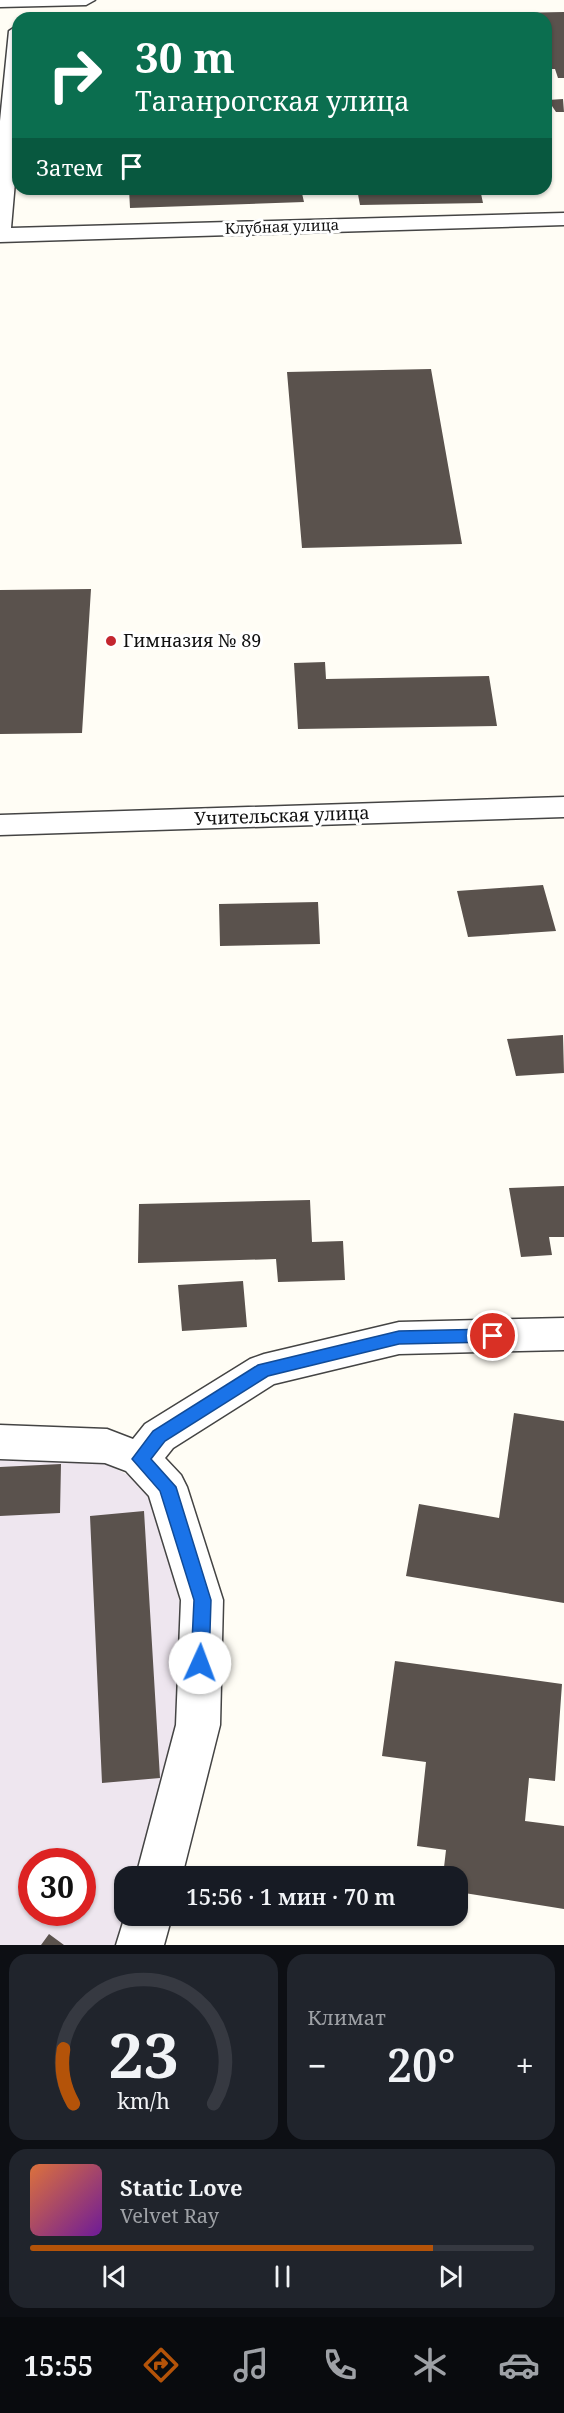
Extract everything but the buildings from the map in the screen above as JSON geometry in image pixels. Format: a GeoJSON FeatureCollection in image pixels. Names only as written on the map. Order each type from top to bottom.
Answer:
{"type":"FeatureCollection","features":[{"type":"Feature","properties":{"kind":"street"},"geometry":{"type":"LineString","coordinates":[[0,2],[20,6],[86,0]]}},
{"type":"Feature","properties":{"kind":"street"},"geometry":{"type":"LineString","coordinates":[[0,235],[12,99]]}},
{"type":"Feature","properties":{"kind":"street","name":"Клубная улица"},"geometry":{"type":"LineString","coordinates":[[0,235],[564,219]]}},
{"type":"Feature","properties":{"kind":"street","name":"Учительская улица"},"geometry":{"type":"LineString","coordinates":[[0,825],[564,807]]}},
{"type":"Feature","properties":{"kind":"street"},"geometry":{"type":"LineString","coordinates":[[140,1459],[159,1436],[264,1370],[399,1338],[564,1334]]}},
{"type":"Feature","properties":{"kind":"street"},"geometry":{"type":"LineString","coordinates":[[0,1442],[107,1446],[140,1459],[167,1487],[202,1600],[198,1725],[162,1866]]}},
{"type":"Feature","properties":{"kind":"street"},"geometry":{"type":"LineString","coordinates":[[140,1945],[146,1926]]}},
{"type":"Feature","properties":{"kind":"shaded area"},"geometry":{"type":"Polygon","coordinates":[[[0,1455],[95,1458],[128,1475],[156,1503],[182,1612],[176,1727],[143,1866],[114,1866],[114,1926],[127,1926],[120,1945],[0,1945],[0,1455]]]}},
{"type":"Feature","properties":{"kind":"place","name":"Гимназия № 89"},"geometry":{"type":"Point","coordinates":[111,641]}},
{"type":"Feature","properties":{"kind":"route"},"geometry":{"type":"LineString","coordinates":[[200,1663],[202,1600],[167,1487],[140,1459],[159,1436],[264,1370],[399,1338],[493,1336]]}}]}
